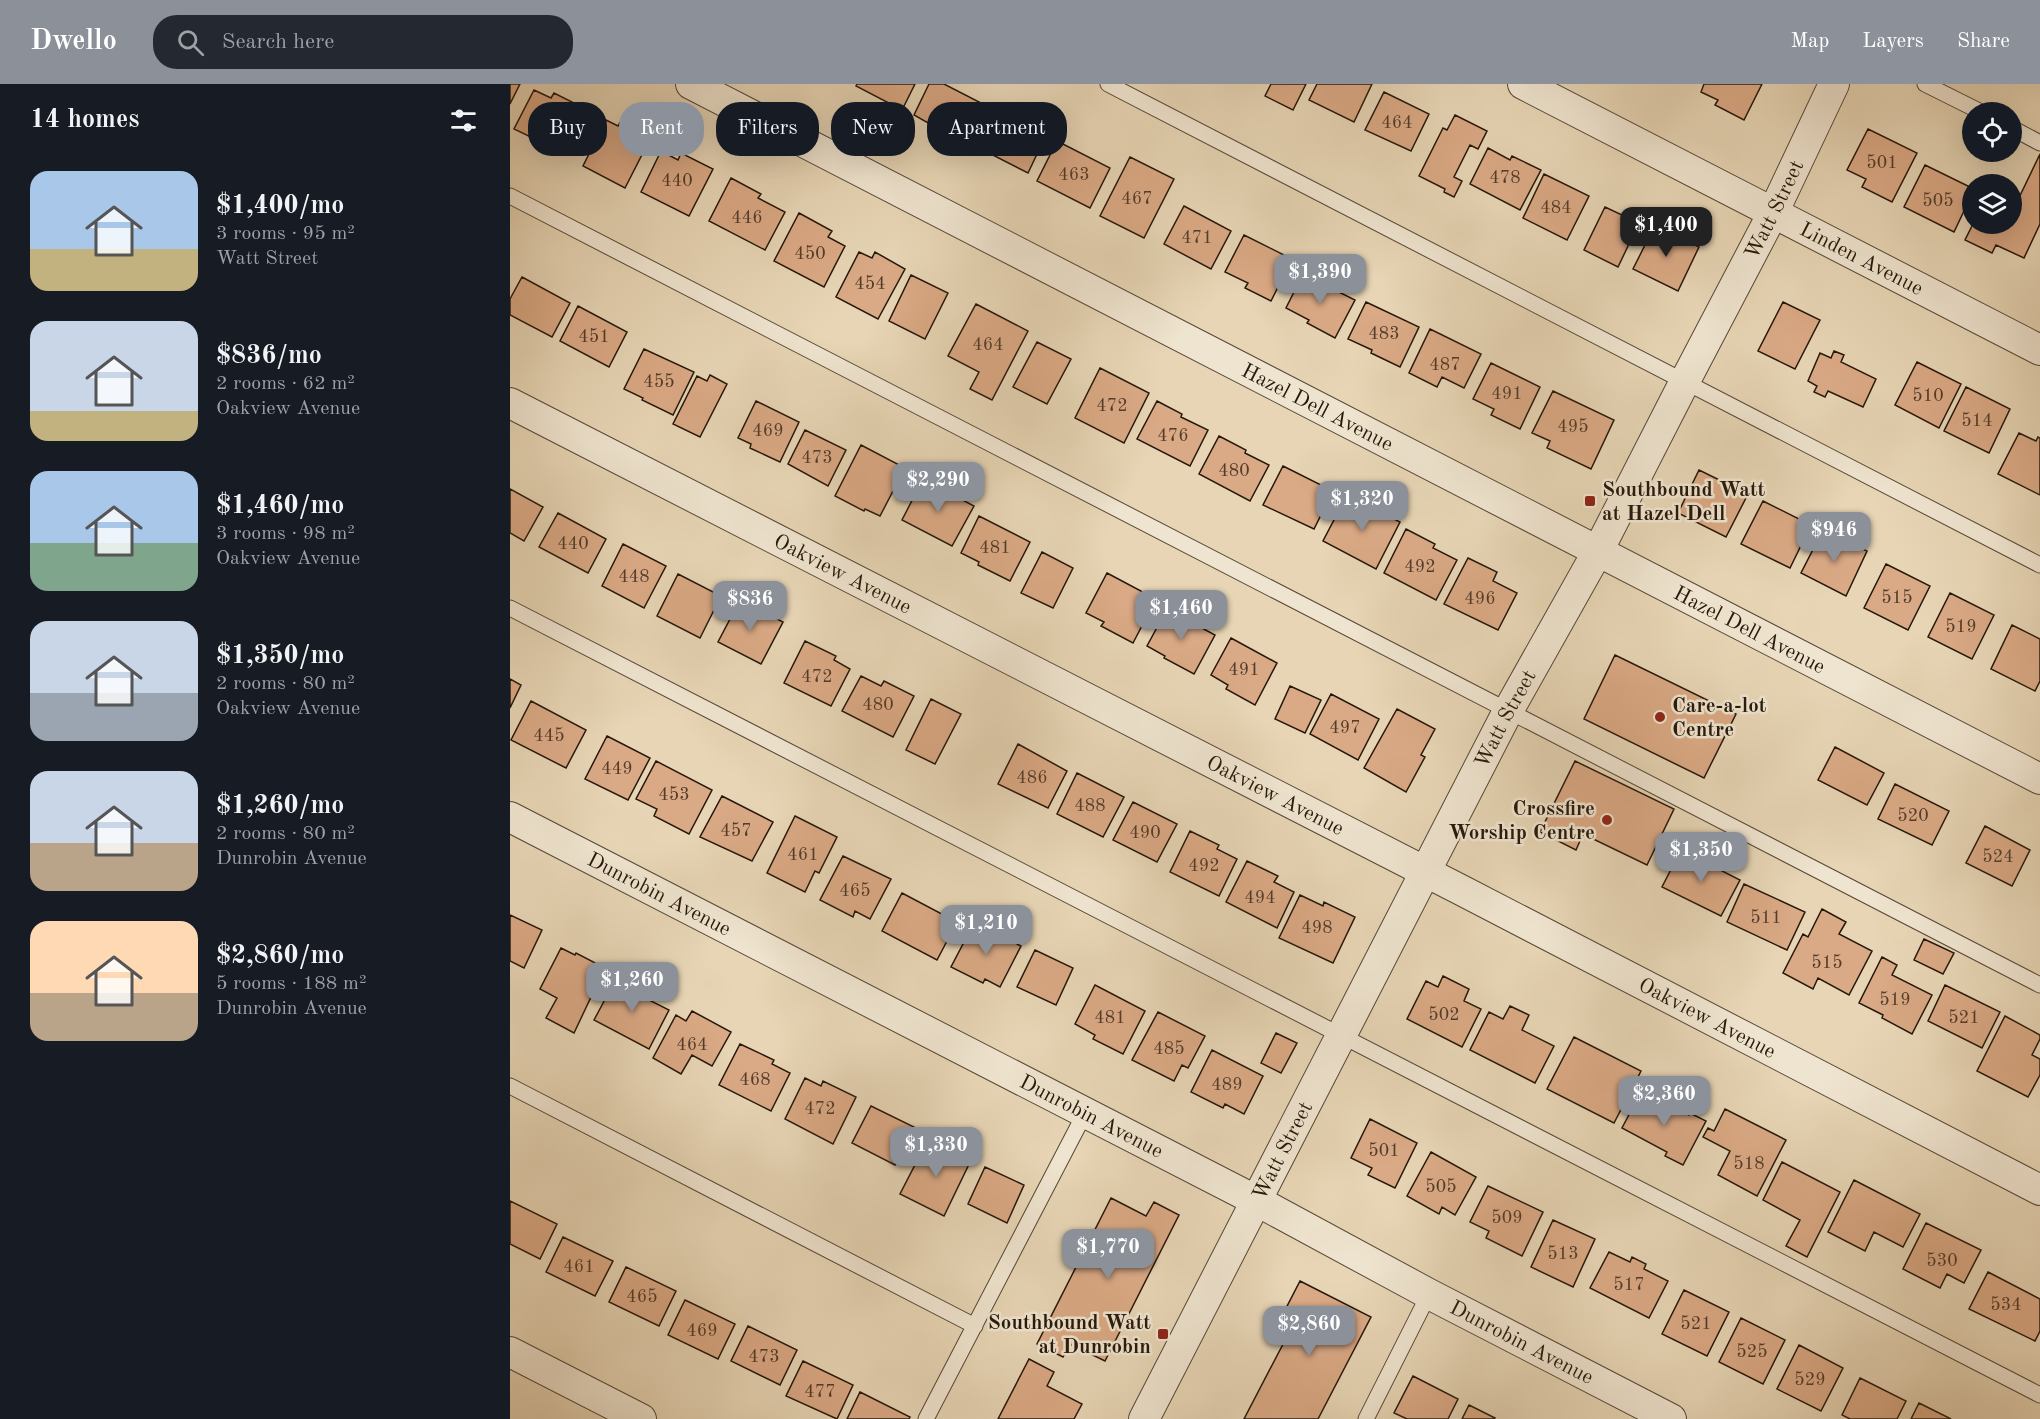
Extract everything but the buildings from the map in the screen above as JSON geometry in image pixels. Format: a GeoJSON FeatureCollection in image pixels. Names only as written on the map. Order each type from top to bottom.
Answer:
{"type":"FeatureCollection","features":[{"type":"Feature","properties":{"kind":"street","name":"Hazel Dell Avenue"},"geometry":{"type":"LineString","coordinates":[[691,84],[2040,779]]}},
{"type":"Feature","properties":{"kind":"street","name":"Linden Avenue"},"geometry":{"type":"LineString","coordinates":[[1523,84],[2040,350]]}},
{"type":"Feature","properties":{"kind":"street","name":"Watt Street"},"geometry":{"type":"LineString","coordinates":[[1144,1419],[1508,711],[1598,551],[1773,213],[1834,84]]}},
{"type":"Feature","properties":{"kind":"street","name":"Oakview Avenue"},"geometry":{"type":"LineString","coordinates":[[510,403],[1426,872],[2040,1190]]}},
{"type":"Feature","properties":{"kind":"street","name":"Dunrobin Avenue"},"geometry":{"type":"LineString","coordinates":[[510,818],[1257,1201],[1429,1294],[1671,1419]]}},
{"type":"Feature","properties":{"kind":"street"},"geometry":{"type":"LineString","coordinates":[[510,1352],[641,1419]]}},
{"type":"Feature","properties":{"kind":"lane"},"geometry":{"type":"LineString","coordinates":[[1108,84],[2040,564]]}},
{"type":"Feature","properties":{"kind":"lane"},"geometry":{"type":"LineString","coordinates":[[1926,84],[1962,102]]}},
{"type":"Feature","properties":{"kind":"lane"},"geometry":{"type":"LineString","coordinates":[[2022,133],[2040,143]]}},
{"type":"Feature","properties":{"kind":"lane"},"geometry":{"type":"LineString","coordinates":[[510,196],[2040,985]]}},
{"type":"Feature","properties":{"kind":"lane"},"geometry":{"type":"LineString","coordinates":[[510,608],[2040,1395]]}},
{"type":"Feature","properties":{"kind":"lane"},"geometry":{"type":"LineString","coordinates":[[510,1086],[975,1326]]}},
{"type":"Feature","properties":{"kind":"lane"},"geometry":{"type":"LineString","coordinates":[[926,1419],[1085,1113]]}},
{"type":"Feature","properties":{"kind":"lane"},"geometry":{"type":"LineString","coordinates":[[1366,1419],[1429,1294]]}},
{"type":"Feature","properties":{"kind":"place","name":"Southbound Watt at Hazel Dell"},"geometry":{"type":"Point","coordinates":[1590,501]}},
{"type":"Feature","properties":{"kind":"place","name":"Care-a-lot Centre"},"geometry":{"type":"Point","coordinates":[1660,717]}},
{"type":"Feature","properties":{"kind":"place","name":"Crossfire Worship Centre"},"geometry":{"type":"Point","coordinates":[1607,820]}},
{"type":"Feature","properties":{"kind":"place","name":"Southbound Watt at Dunrobin"},"geometry":{"type":"Point","coordinates":[1163,1334]}}]}
